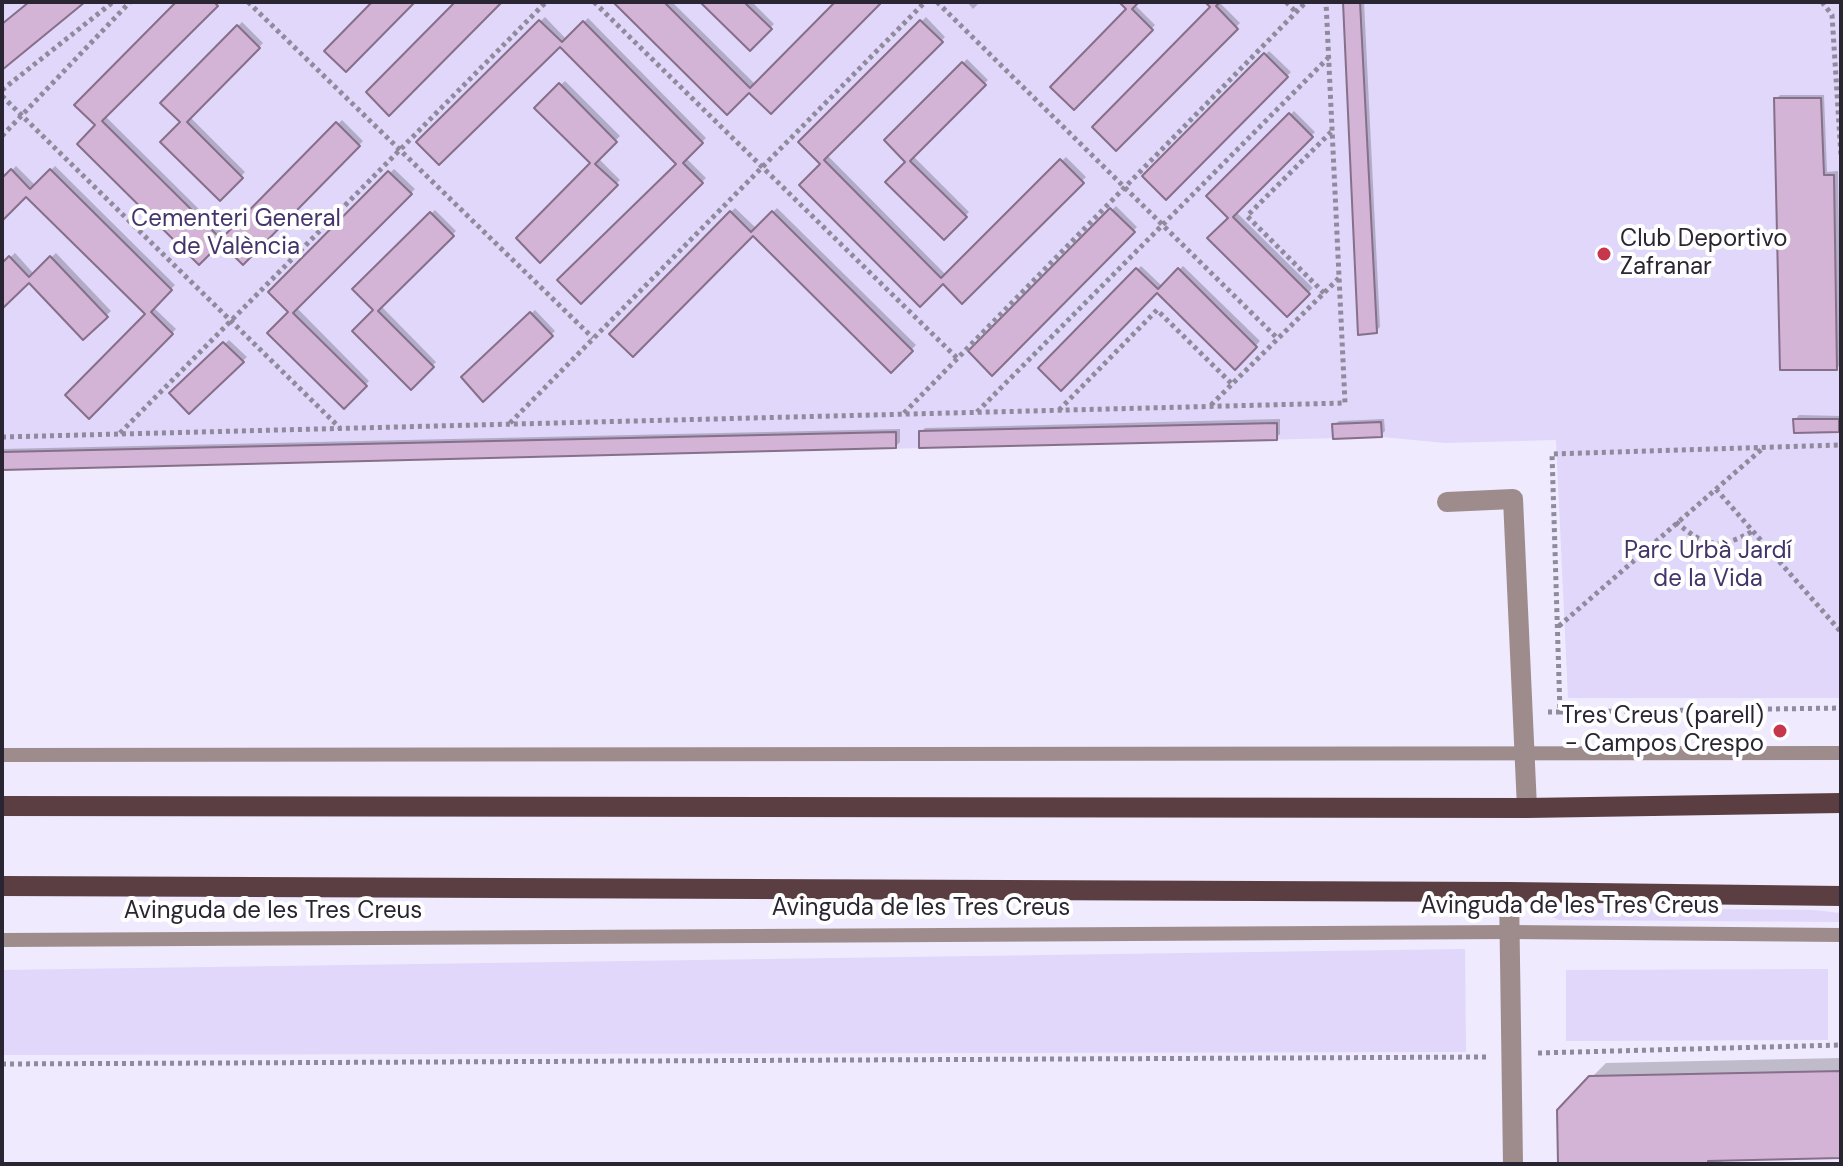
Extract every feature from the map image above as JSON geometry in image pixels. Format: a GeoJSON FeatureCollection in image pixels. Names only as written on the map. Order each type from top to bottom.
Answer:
{"type":"FeatureCollection","features":[{"type":"Feature","properties":{"kind":"main road"},"geometry":{"type":"LineString","coordinates":[[2,806],[1527,808],[1841,803]]}},
{"type":"Feature","properties":{"kind":"main road","name":"Avinguda de les Tres Creus"},"geometry":{"type":"LineString","coordinates":[[2,886],[1841,896]]}},
{"type":"Feature","properties":{"kind":"street"},"geometry":{"type":"LineString","coordinates":[[1447,502],[1513,499],[1527,808]]}},
{"type":"Feature","properties":{"kind":"street"},"geometry":{"type":"LineString","coordinates":[[1509,892],[1513,1164]]}},
{"type":"Feature","properties":{"kind":"lane"},"geometry":{"type":"LineString","coordinates":[[2,755],[1841,753]]}},
{"type":"Feature","properties":{"kind":"lane","name":"Avinguda de les Tres Creus"},"geometry":{"type":"LineString","coordinates":[[2,940],[1511,932],[1841,935]]}},
{"type":"Feature","properties":{"kind":"path"},"geometry":{"type":"LineString","coordinates":[[113,2],[2,93],[340,428]]}},
{"type":"Feature","properties":{"kind":"path"},"geometry":{"type":"LineString","coordinates":[[2,136],[130,2]]}},
{"type":"Feature","properties":{"kind":"path"},"geometry":{"type":"LineString","coordinates":[[248,2],[593,338]]}},
{"type":"Feature","properties":{"kind":"path"},"geometry":{"type":"LineString","coordinates":[[119,434],[546,2]]}},
{"type":"Feature","properties":{"kind":"path"},"geometry":{"type":"LineString","coordinates":[[594,2],[958,359]]}},
{"type":"Feature","properties":{"kind":"path"},"geometry":{"type":"LineString","coordinates":[[509,424],[925,2]]}},
{"type":"Feature","properties":{"kind":"path"},"geometry":{"type":"LineString","coordinates":[[937,2],[1278,339]]}},
{"type":"Feature","properties":{"kind":"path"},"geometry":{"type":"LineString","coordinates":[[1286,2],[1296,12]]}},
{"type":"Feature","properties":{"kind":"path"},"geometry":{"type":"LineString","coordinates":[[903,414],[1306,2]]}},
{"type":"Feature","properties":{"kind":"path"},"geometry":{"type":"LineString","coordinates":[[2,436],[1345,403],[1326,2]]}},
{"type":"Feature","properties":{"kind":"path"},"geometry":{"type":"LineString","coordinates":[[1822,2],[1832,15],[1841,156]]}},
{"type":"Feature","properties":{"kind":"path"},"geometry":{"type":"LineString","coordinates":[[977,412],[1328,57]]}},
{"type":"Feature","properties":{"kind":"path"},"geometry":{"type":"LineString","coordinates":[[1324,293],[1247,216],[1332,132]]}},
{"type":"Feature","properties":{"kind":"path"},"geometry":{"type":"LineString","coordinates":[[1211,406],[1339,278]]}},
{"type":"Feature","properties":{"kind":"path"},"geometry":{"type":"LineString","coordinates":[[1059,410],[1157,310],[1232,384]]}},
{"type":"Feature","properties":{"kind":"path"},"geometry":{"type":"LineString","coordinates":[[1560,712],[1552,454],[1841,445]]}},
{"type":"Feature","properties":{"kind":"path"},"geometry":{"type":"LineString","coordinates":[[1558,627],[1763,448]]}},
{"type":"Feature","properties":{"kind":"path"},"geometry":{"type":"LineString","coordinates":[[1716,489],[1841,632]]}},
{"type":"Feature","properties":{"kind":"path"},"geometry":{"type":"LineString","coordinates":[[1676,522],[1696,539],[1713,544],[1735,541],[1754,531]]}},
{"type":"Feature","properties":{"kind":"path"},"geometry":{"type":"LineString","coordinates":[[1523,713],[1841,708]]}},
{"type":"Feature","properties":{"kind":"path"},"geometry":{"type":"LineString","coordinates":[[2,1064],[1459,1059],[1841,1045]]}},
{"type":"Feature","properties":{"kind":"green space","name":"Cementeri General de València"},"geometry":{"type":"Polygon","coordinates":[[[2,2],[1841,2],[1841,698],[1568,698],[1556,440],[1445,443],[1382,437],[2,470],[2,2]]]}},
{"type":"Feature","properties":{"kind":"green space"},"geometry":{"type":"Polygon","coordinates":[[[1566,908],[1813,910],[1841,913],[1841,922],[1559,920],[1552,917],[1566,908]]]}},
{"type":"Feature","properties":{"kind":"green space"},"geometry":{"type":"Polygon","coordinates":[[[1465,949],[1466,1052],[2,1055],[2,970],[1465,949]]]}},
{"type":"Feature","properties":{"kind":"green space"},"geometry":{"type":"Polygon","coordinates":[[[1828,969],[1828,1040],[1566,1041],[1566,970],[1828,969]]]}},
{"type":"Feature","properties":{"kind":"building"},"geometry":{"type":"Polygon","coordinates":[[[29,2],[85,2],[2,70],[2,24],[29,2]]]}},
{"type":"Feature","properties":{"kind":"building"},"geometry":{"type":"Polygon","coordinates":[[[176,2],[214,2],[218,6],[102,121],[221,239],[336,122],[360,146],[243,265],[221,243],[199,265],[77,144],[95,125],[74,105],[176,2]]]}},
{"type":"Feature","properties":{"kind":"building"},"geometry":{"type":"Polygon","coordinates":[[[372,2],[415,2],[346,72],[324,51],[372,2]]]}},
{"type":"Feature","properties":{"kind":"building"},"geometry":{"type":"Polygon","coordinates":[[[455,2],[502,2],[389,116],[366,92],[455,2]]]}},
{"type":"Feature","properties":{"kind":"building"},"geometry":{"type":"Polygon","coordinates":[[[613,2],[664,2],[750,88],[835,2],[882,2],[771,114],[749,93],[727,115],[613,2]]]}},
{"type":"Feature","properties":{"kind":"building"},"geometry":{"type":"Polygon","coordinates":[[[700,2],[744,2],[772,29],[750,51],[700,2]]]}},
{"type":"Feature","properties":{"kind":"building"},"geometry":{"type":"Polygon","coordinates":[[[1119,2],[1139,2],[1132,9],[1153,30],[1074,110],[1050,87],[1126,9],[1119,2]]]}},
{"type":"Feature","properties":{"kind":"building"},"geometry":{"type":"Polygon","coordinates":[[[1205,2],[1220,2],[1216,6],[1238,29],[1116,151],[1092,127],[1210,7],[1205,2]]]}},
{"type":"Feature","properties":{"kind":"building"},"geometry":{"type":"Polygon","coordinates":[[[1343,2],[1360,2],[1377,333],[1358,335],[1343,2]]]}},
{"type":"Feature","properties":{"kind":"building"},"geometry":{"type":"Polygon","coordinates":[[[539,20],[562,42],[583,21],[703,143],[683,163],[703,183],[581,304],[557,280],[676,164],[560,47],[439,165],[416,142],[539,20]]]}},
{"type":"Feature","properties":{"kind":"building"},"geometry":{"type":"Polygon","coordinates":[[[920,20],[943,42],[824,160],[941,278],[1060,159],[1084,183],[962,304],[943,284],[920,307],[799,185],[820,164],[798,142],[920,20]]]}},
{"type":"Feature","properties":{"kind":"building"},"geometry":{"type":"Polygon","coordinates":[[[237,25],[260,48],[187,122],[243,178],[220,201],[160,142],[180,122],[160,103],[237,25]]]}},
{"type":"Feature","properties":{"kind":"building"},"geometry":{"type":"Polygon","coordinates":[[[1264,53],[1288,77],[1166,200],[1142,176],[1264,53]]]}},
{"type":"Feature","properties":{"kind":"building"},"geometry":{"type":"Polygon","coordinates":[[[962,62],[986,85],[910,161],[967,217],[944,240],[885,182],[905,162],[884,140],[962,62]]]}},
{"type":"Feature","properties":{"kind":"building"},"geometry":{"type":"Polygon","coordinates":[[[559,83],[617,142],[595,164],[618,185],[540,263],[516,238],[590,163],[534,108],[559,83]]]}},
{"type":"Feature","properties":{"kind":"building"},"geometry":{"type":"Polygon","coordinates":[[[1774,98],[1821,98],[1824,175],[1834,175],[1837,370],[1780,370],[1774,98]]]}},
{"type":"Feature","properties":{"kind":"building"},"geometry":{"type":"Polygon","coordinates":[[[1289,113],[1313,137],[1233,217],[1310,294],[1287,317],[1207,238],[1228,218],[1206,196],[1289,113]]]}},
{"type":"Feature","properties":{"kind":"building"},"geometry":{"type":"Polygon","coordinates":[[[11,169],[30,189],[50,169],[172,290],[151,312],[173,334],[89,419],[65,395],[145,314],[26,197],[2,221],[2,178],[11,169]]]}},
{"type":"Feature","properties":{"kind":"building"},"geometry":{"type":"Polygon","coordinates":[[[388,171],[412,194],[293,313],[367,386],[344,409],[267,333],[288,312],[268,292],[388,171]]]}},
{"type":"Feature","properties":{"kind":"building"},"geometry":{"type":"Polygon","coordinates":[[[1110,208],[1135,232],[992,376],[968,351],[1110,208]]]}},
{"type":"Feature","properties":{"kind":"building"},"geometry":{"type":"Polygon","coordinates":[[[730,211],[751,232],[772,211],[913,351],[891,373],[753,236],[633,357],[609,334],[730,211]]]}},
{"type":"Feature","properties":{"kind":"building"},"geometry":{"type":"Polygon","coordinates":[[[430,212],[454,236],[378,311],[434,367],[411,390],[352,331],[373,310],[352,289],[430,212]]]}},
{"type":"Feature","properties":{"kind":"building"},"geometry":{"type":"Polygon","coordinates":[[[9,256],[29,277],[50,256],[108,317],[83,340],[29,283],[2,309],[2,263],[9,256]]]}},
{"type":"Feature","properties":{"kind":"building"},"geometry":{"type":"Polygon","coordinates":[[[1136,268],[1158,289],[1178,268],[1257,347],[1235,370],[1157,293],[1061,391],[1038,368],[1136,268]]]}},
{"type":"Feature","properties":{"kind":"building"},"geometry":{"type":"Polygon","coordinates":[[[530,312],[553,336],[483,402],[461,377],[530,312]]]}},
{"type":"Feature","properties":{"kind":"building"},"geometry":{"type":"Polygon","coordinates":[[[223,342],[244,362],[189,414],[169,393],[223,342]]]}},
{"type":"Feature","properties":{"kind":"building"},"geometry":{"type":"Polygon","coordinates":[[[1793,419],[1839,419],[1839,432],[1794,433],[1793,419]]]}},
{"type":"Feature","properties":{"kind":"building"},"geometry":{"type":"Polygon","coordinates":[[[1381,422],[1382,437],[1333,439],[1332,424],[1381,422]]]}},
{"type":"Feature","properties":{"kind":"building"},"geometry":{"type":"Polygon","coordinates":[[[1277,423],[1277,440],[919,448],[919,431],[1277,423]]]}},
{"type":"Feature","properties":{"kind":"building"},"geometry":{"type":"Polygon","coordinates":[[[896,432],[896,448],[2,470],[2,452],[896,432]]]}},
{"type":"Feature","properties":{"kind":"building"},"geometry":{"type":"Polygon","coordinates":[[[1841,1071],[1841,1158],[1708,1161],[1708,1164],[1558,1164],[1557,1110],[1589,1076],[1841,1071]]]}},
{"type":"Feature","properties":{"kind":"place","name":"Club Deportivo Zafranar"},"geometry":{"type":"Point","coordinates":[1604,254]}},
{"type":"Feature","properties":{"kind":"place","name":"Tres Creus (parell) - Campos Crespo"},"geometry":{"type":"Point","coordinates":[1780,731]}},
{"type":"Feature","properties":{"kind":"park label","name":"Parc Urbà Jardí de la Vida"},"geometry":{"type":"Point","coordinates":[1708,566]}}]}
